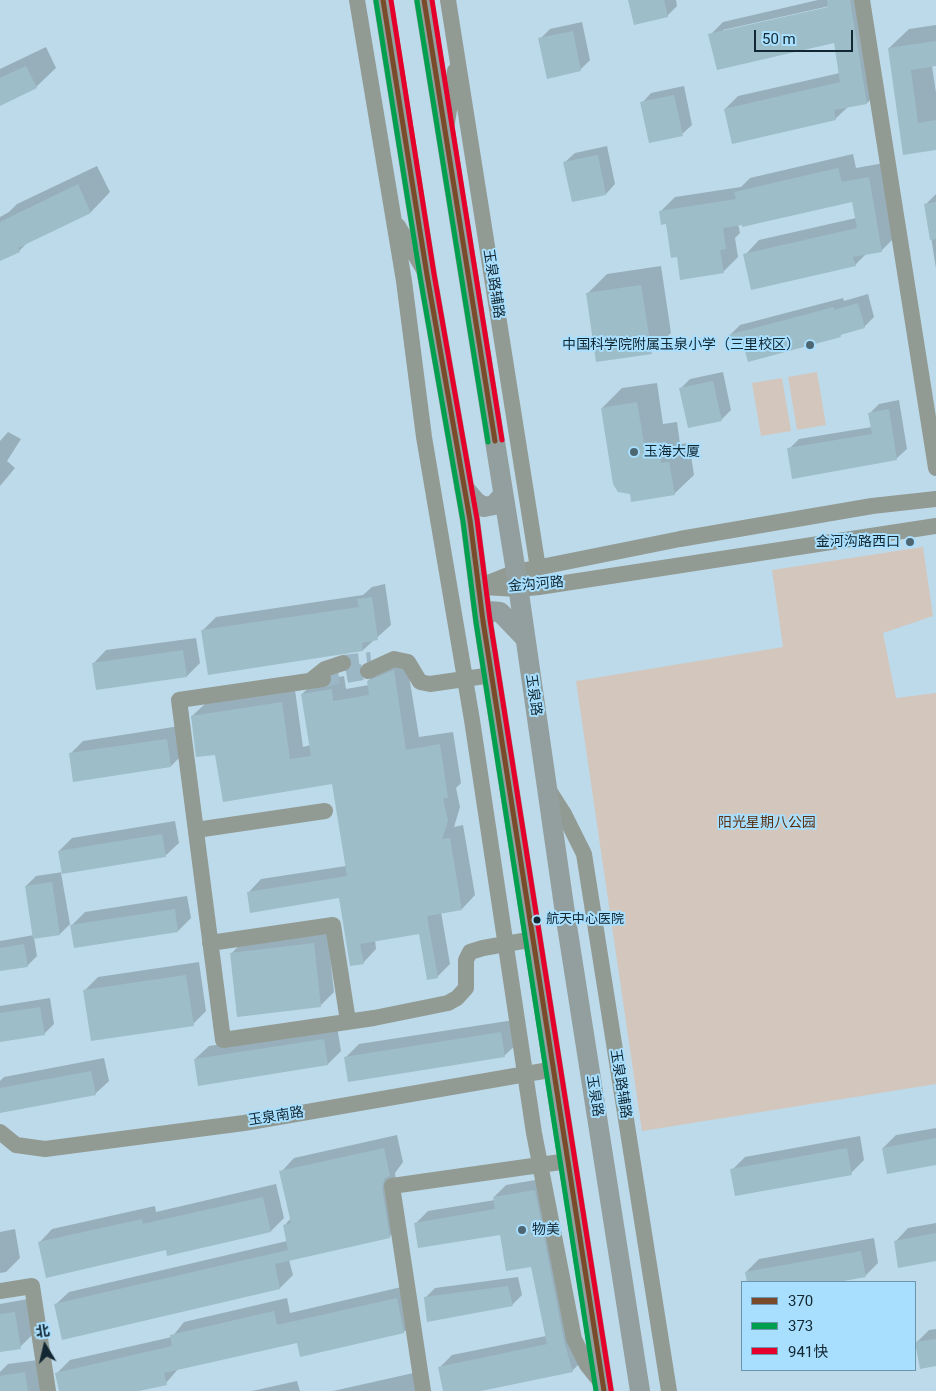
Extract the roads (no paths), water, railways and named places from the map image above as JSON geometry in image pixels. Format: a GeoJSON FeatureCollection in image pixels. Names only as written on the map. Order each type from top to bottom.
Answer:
{"type":"FeatureCollection","features":[{"type":"Feature","properties":{"kind":"main road"},"geometry":{"type":"LineString","coordinates":[[383,0],[464,488],[483,621],[604,1388]]}},
{"type":"Feature","properties":{"kind":"main road","name":"玉泉路"},"geometry":{"type":"LineString","coordinates":[[424,0],[517,580],[546,785],[640,1391]]}},
{"type":"Feature","properties":{"kind":"main road"},"geometry":{"type":"LineString","coordinates":[[464,488],[476,502],[484,507],[494,505],[503,495]]}},
{"type":"Feature","properties":{"kind":"main road"},"geometry":{"type":"LineString","coordinates":[[483,621],[489,611],[500,612],[524,637]]}},
{"type":"Feature","properties":{"kind":"street"},"geometry":{"type":"LineString","coordinates":[[357,0],[393,218],[424,437],[465,679],[524,1074],[540,1165],[574,1340],[587,1365],[604,1388]]}},
{"type":"Feature","properties":{"kind":"street","name":"玉泉路辅路"},"geometry":{"type":"LineString","coordinates":[[448,0],[538,568]]}},
{"type":"Feature","properties":{"kind":"street"},"geometry":{"type":"LineString","coordinates":[[862,0],[936,468]]}},
{"type":"Feature","properties":{"kind":"street"},"geometry":{"type":"LineString","coordinates":[[446,128],[457,56]]}},
{"type":"Feature","properties":{"kind":"street"},"geometry":{"type":"LineString","coordinates":[[393,218],[428,275]]}},
{"type":"Feature","properties":{"kind":"street","name":"金沟河路"},"geometry":{"type":"LineString","coordinates":[[517,580],[538,568],[680,538],[872,506],[936,499]]}},
{"type":"Feature","properties":{"kind":"street","name":"金沟河路"},"geometry":{"type":"LineString","coordinates":[[478,586],[936,526]]}},
{"type":"Feature","properties":{"kind":"street"},"geometry":{"type":"LineString","coordinates":[[375,664],[394,659],[408,662],[420,682],[430,684],[492,675]]}},
{"type":"Feature","properties":{"kind":"street"},"geometry":{"type":"LineString","coordinates":[[343,663],[324,668],[316,680],[179,700],[223,1040],[348,1022],[448,1003],[457,998],[466,988],[466,960],[470,952],[475,949],[534,939]]}},
{"type":"Feature","properties":{"kind":"street","name":"玉泉路辅路"},"geometry":{"type":"LineString","coordinates":[[546,785],[564,814],[584,854],[669,1391]]}},
{"type":"Feature","properties":{"kind":"street"},"geometry":{"type":"LineString","coordinates":[[196,830],[325,811]]}},
{"type":"Feature","properties":{"kind":"street"},"geometry":{"type":"LineString","coordinates":[[210,943],[333,925],[348,1022]]}},
{"type":"Feature","properties":{"kind":"street","name":"玉泉南路"},"geometry":{"type":"LineString","coordinates":[[0,1132],[16,1145],[45,1149],[244,1123],[555,1069]]}},
{"type":"Feature","properties":{"kind":"street"},"geometry":{"type":"LineString","coordinates":[[423,1391],[392,1186],[568,1161]]}},
{"type":"Feature","properties":{"kind":"street"},"geometry":{"type":"LineString","coordinates":[[0,1291],[32,1286],[48,1391]]}},
{"type":"Feature","properties":{"kind":"tunnel"},"geometry":{"type":"LineString","coordinates":[[343,663],[371,660]]}},
{"type":"Feature","properties":{"kind":"tunnel"},"geometry":{"type":"LineString","coordinates":[[323,679],[368,671]]}},
{"type":"Feature","properties":{"kind":"place","name":"中国科学院附属玉泉小学（三里校区）"},"geometry":{"type":"Point","coordinates":[810,345]}},
{"type":"Feature","properties":{"kind":"place","name":"玉海大厦"},"geometry":{"type":"Point","coordinates":[634,452]}},
{"type":"Feature","properties":{"kind":"place","name":"金河沟路西口"},"geometry":{"type":"Point","coordinates":[910,542]}},
{"type":"Feature","properties":{"kind":"place","name":"航天中心医院"},"geometry":{"type":"Point","coordinates":[537,920]}},
{"type":"Feature","properties":{"kind":"place","name":"物美"},"geometry":{"type":"Point","coordinates":[522,1230]}},
{"type":"Feature","properties":{"kind":"park label","name":"阳光星期八公园"},"geometry":{"type":"Point","coordinates":[767,823]}}]}
